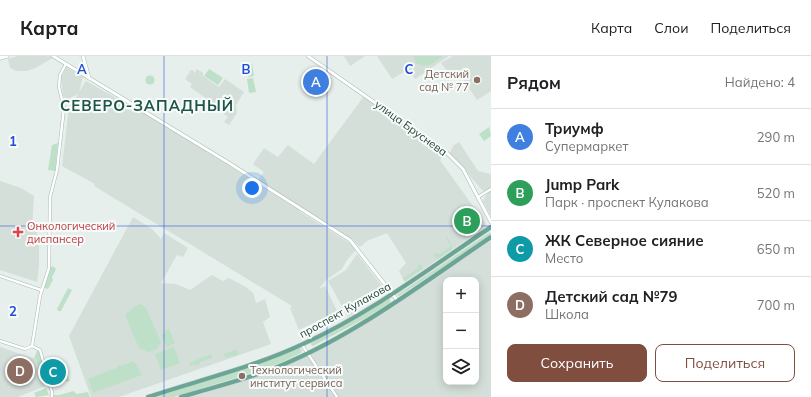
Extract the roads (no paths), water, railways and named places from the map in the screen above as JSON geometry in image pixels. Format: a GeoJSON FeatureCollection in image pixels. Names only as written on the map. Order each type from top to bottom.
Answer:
{"type":"FeatureCollection","features":[{"type":"Feature","properties":{"kind":"main road"},"geometry":{"type":"LineString","coordinates":[[0,58],[7,56]]}},
{"type":"Feature","properties":{"kind":"main road","name":"проспект Кулакова"},"geometry":{"type":"LineString","coordinates":[[149,397],[271,357],[302,345],[343,324],[393,293],[491,227]]}},
{"type":"Feature","properties":{"kind":"main road","name":"проспект Кулакова"},"geometry":{"type":"LineString","coordinates":[[181,397],[257,374],[306,353],[361,324],[491,237]]}},
{"type":"Feature","properties":{"kind":"street"},"geometry":{"type":"LineString","coordinates":[[53,56],[229,163],[350,240],[397,300]]}},
{"type":"Feature","properties":{"kind":"street"},"geometry":{"type":"LineString","coordinates":[[83,56],[89,78]]}},
{"type":"Feature","properties":{"kind":"street","name":"улица Бруснева"},"geometry":{"type":"LineString","coordinates":[[308,56],[446,152],[463,169],[491,222]]}},
{"type":"Feature","properties":{"kind":"street"},"geometry":{"type":"LineString","coordinates":[[32,346],[41,290],[49,268],[50,196],[57,170],[64,116],[64,102],[59,86],[60,75],[66,64]]}},
{"type":"Feature","properties":{"kind":"street"},"geometry":{"type":"LineString","coordinates":[[478,197],[491,189]]}},
{"type":"Feature","properties":{"kind":"street"},"geometry":{"type":"LineString","coordinates":[[0,276],[41,290]]}},
{"type":"Feature","properties":{"kind":"street"},"geometry":{"type":"LineString","coordinates":[[0,341],[25,349],[32,346],[40,350],[52,392],[52,397]]}},
{"type":"Feature","properties":{"kind":"street"},"geometry":{"type":"LineString","coordinates":[[302,345],[306,353],[338,397]]}},
{"type":"Feature","properties":{"kind":"place","name":"Детский сад № 77"},"geometry":{"type":"Point","coordinates":[477,80]}},
{"type":"Feature","properties":{"kind":"place","name":"Триумф"},"geometry":{"type":"Point","coordinates":[316,82]}},
{"type":"Feature","properties":{"kind":"place","name":"Jump Park"},"geometry":{"type":"Point","coordinates":[467,221]}},
{"type":"Feature","properties":{"kind":"place","name":"Онкологический диспансер"},"geometry":{"type":"Point","coordinates":[18,232]}},
{"type":"Feature","properties":{"kind":"place","name":"Детский сад №79"},"geometry":{"type":"Point","coordinates":[20,371]}},
{"type":"Feature","properties":{"kind":"place","name":"ЖК Северное сияние"},"geometry":{"type":"Point","coordinates":[53,372]}},
{"type":"Feature","properties":{"kind":"place","name":"Технологический институт сервиса"},"geometry":{"type":"Point","coordinates":[242,376]}},
{"type":"Feature","properties":{"kind":"district","name":"СЕВЕРО-ЗАПАДНЫЙ"},"geometry":{"type":"Point","coordinates":[147,105]}}]}
